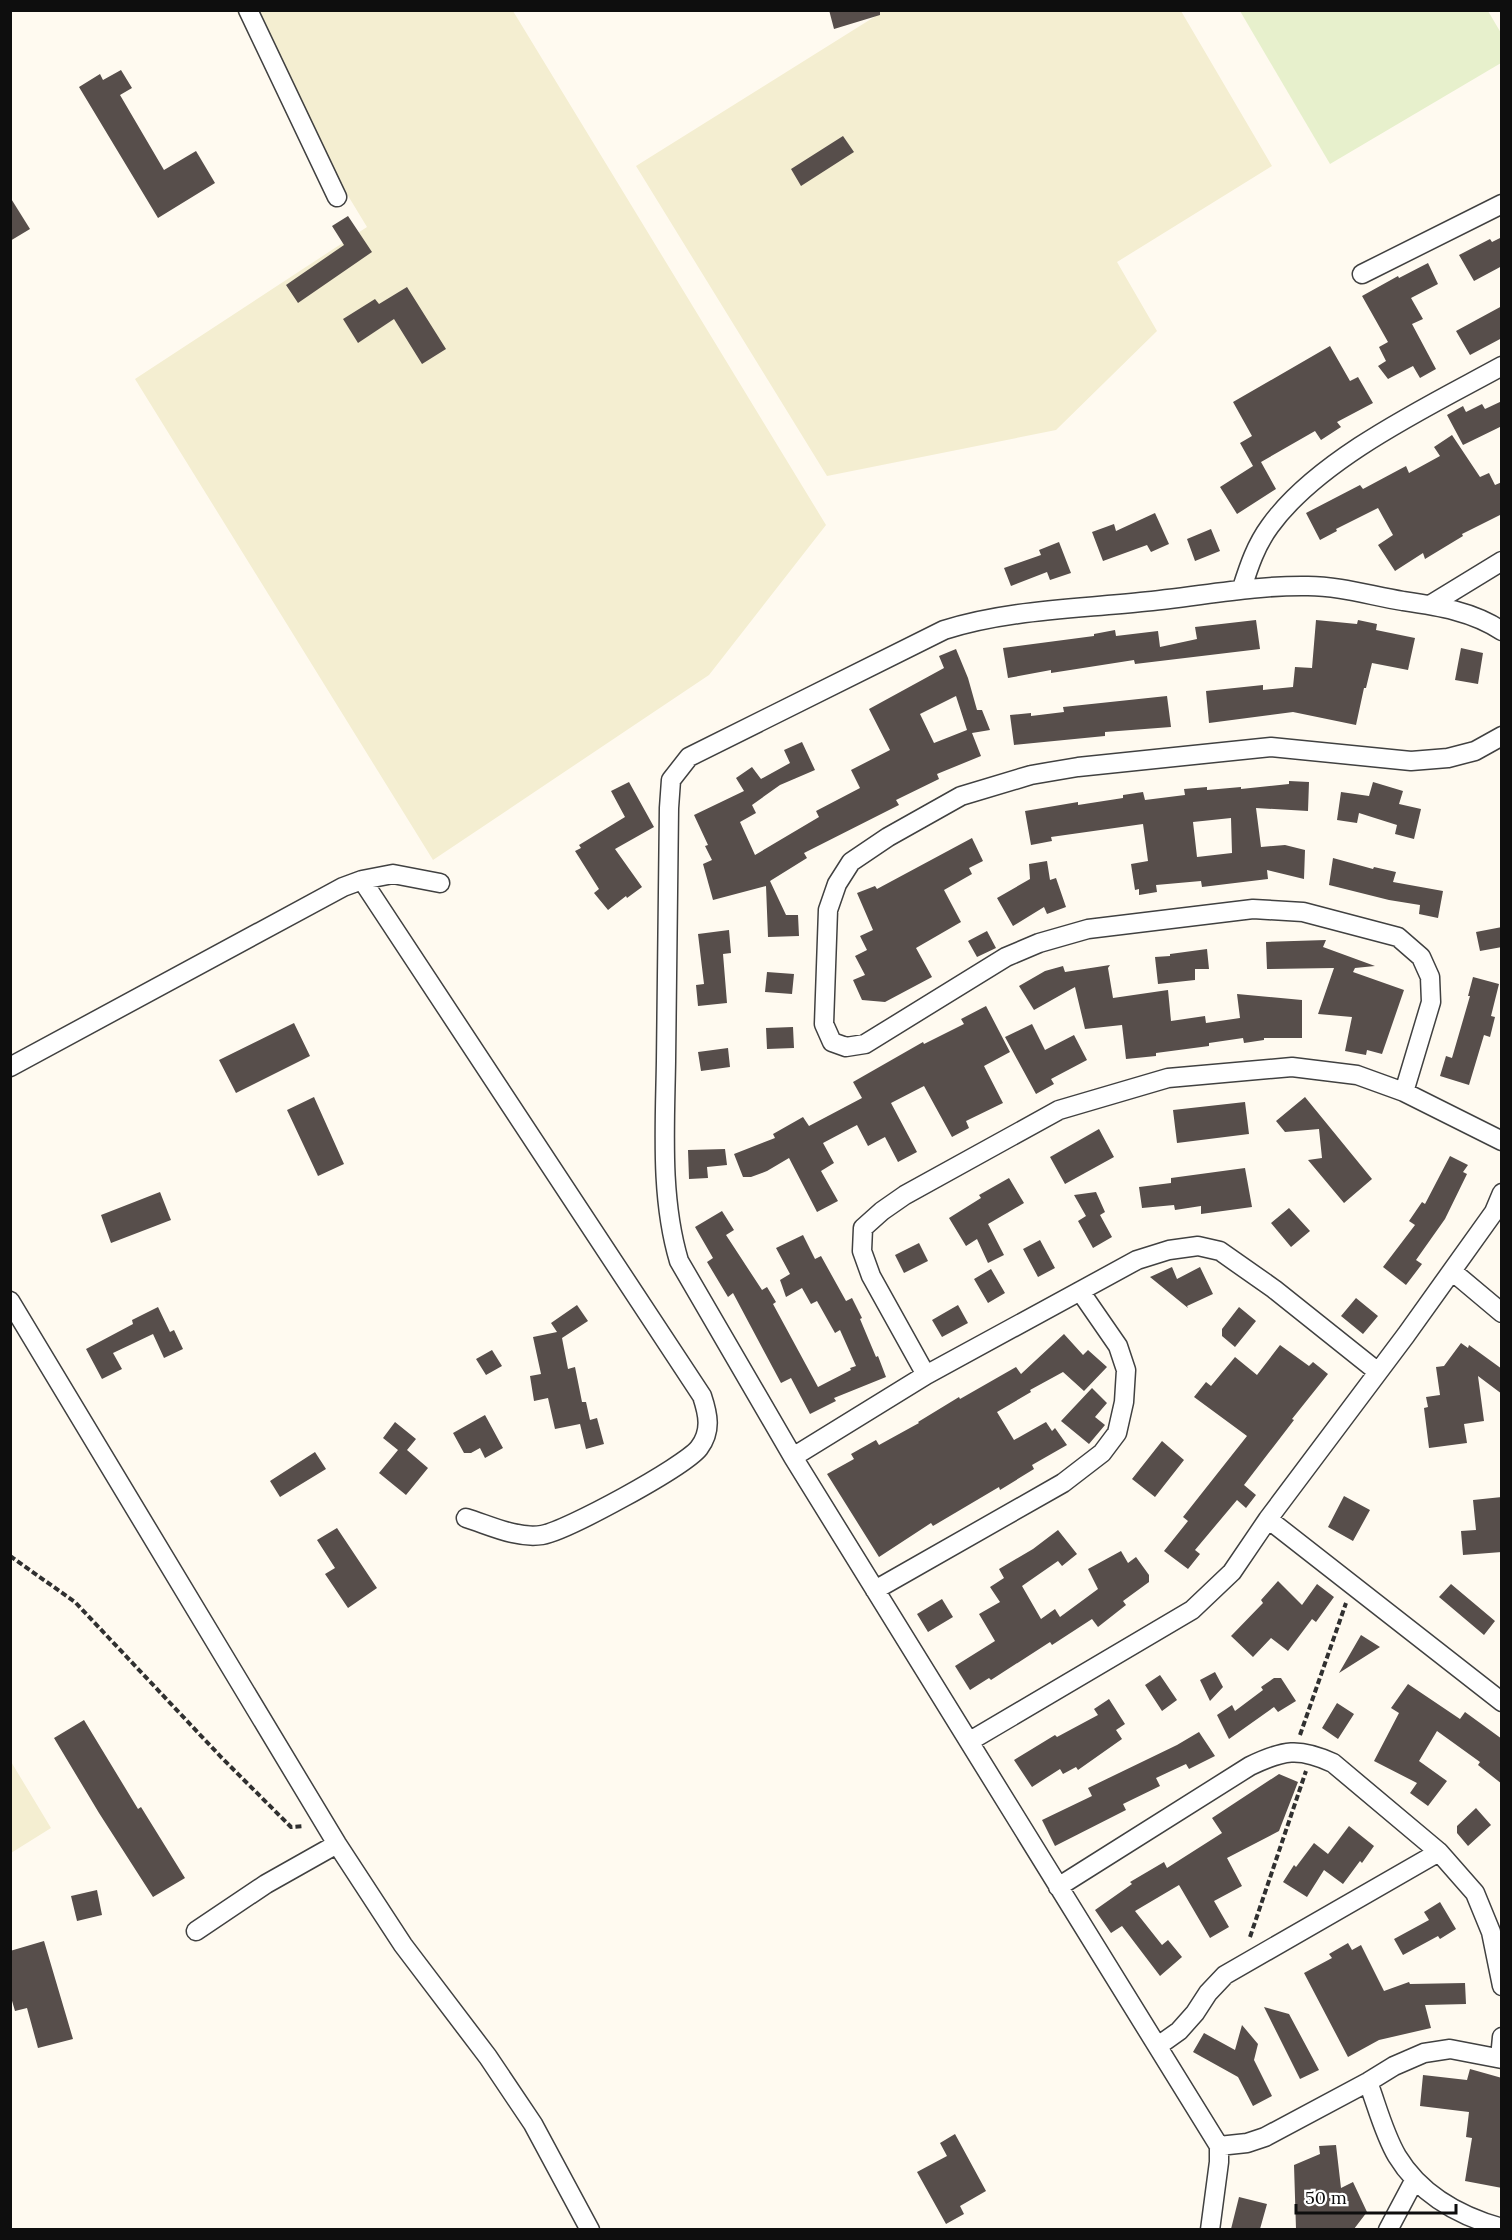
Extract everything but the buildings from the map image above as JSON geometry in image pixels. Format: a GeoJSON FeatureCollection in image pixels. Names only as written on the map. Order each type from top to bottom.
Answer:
{"type":"FeatureCollection","features":[{"type":"Feature","properties":{"kind":"street"},"geometry":{"type":"LineString","coordinates":[[248,10],[337,197]]}},
{"type":"Feature","properties":{"kind":"street"},"geometry":{"type":"LineString","coordinates":[[1362,274],[1502,204]]}},
{"type":"Feature","properties":{"kind":"street"},"geometry":{"type":"LineString","coordinates":[[1242,588],[1253,554],[1270,526],[1299,494],[1331,467],[1395,425],[1502,366]]}},
{"type":"Feature","properties":{"kind":"street"},"geometry":{"type":"LineString","coordinates":[[1430,605],[1502,561]]}},
{"type":"Feature","properties":{"kind":"street"},"geometry":{"type":"LineString","coordinates":[[1210,2229],[1219,2146],[793,1457],[679,1261],[670,1232],[665,1135],[671,780],[688,757],[944,630],[1002,615],[1146,602],[1242,588],[1311,586],[1460,612],[1490,624],[1502,632]]}},
{"type":"Feature","properties":{"kind":"street"},"geometry":{"type":"LineString","coordinates":[[1404,1092],[1431,1002],[1430,977],[1421,957],[1398,937],[1303,912],[1253,909],[1088,929],[1039,943],[1006,957],[865,1044],[846,1047],[832,1042],[824,1024],[828,910],[837,884],[851,862],[888,837],[961,796],[1032,775],[1078,767],[1271,747],[1410,761],[1448,758],[1475,751],[1502,736]]}},
{"type":"Feature","properties":{"kind":"street"},"geometry":{"type":"LineString","coordinates":[[10,1066],[343,887],[362,880],[393,874],[440,883]]}},
{"type":"Feature","properties":{"kind":"street"},"geometry":{"type":"LineString","coordinates":[[362,880],[702,1396],[709,1416],[706,1434],[698,1449],[679,1465],[577,1522],[556,1531],[540,1535],[511,1532],[466,1518]]}},
{"type":"Feature","properties":{"kind":"street"},"geometry":{"type":"LineString","coordinates":[[926,1376],[871,1276],[862,1251],[863,1228],[905,1195],[1059,1110],[1168,1078],[1293,1067],[1357,1075],[1404,1092],[1502,1142]]}},
{"type":"Feature","properties":{"kind":"street"},"geometry":{"type":"LineString","coordinates":[[969,1741],[1192,1610],[1232,1572],[1494,1212],[1502,1192]]}},
{"type":"Feature","properties":{"kind":"street"},"geometry":{"type":"LineString","coordinates":[[793,1457],[926,1376],[1080,1291],[1137,1260],[1169,1250],[1198,1246],[1220,1251],[1275,1289],[1378,1372]]}},
{"type":"Feature","properties":{"kind":"street"},"geometry":{"type":"LineString","coordinates":[[1452,1271],[1502,1313]]}},
{"type":"Feature","properties":{"kind":"street"},"geometry":{"type":"LineString","coordinates":[[875,1590],[1063,1483],[1102,1453],[1117,1434],[1124,1402],[1126,1370],[1118,1346],[1080,1291]]}},
{"type":"Feature","properties":{"kind":"street"},"geometry":{"type":"LineString","coordinates":[[10,1301],[337,1844],[403,1946],[488,2057],[533,2124],[590,2229]]}},
{"type":"Feature","properties":{"kind":"street"},"geometry":{"type":"LineString","coordinates":[[1269,1519],[1502,1702]]}},
{"type":"Feature","properties":{"kind":"street"},"geometry":{"type":"LineString","coordinates":[[1058,1887],[1250,1766],[1272,1755],[1294,1752],[1312,1753],[1333,1763],[1439,1852],[1475,1893],[1491,1932],[1502,1986]]}},
{"type":"Feature","properties":{"kind":"street"},"geometry":{"type":"LineString","coordinates":[[196,1931],[267,1884],[337,1844]]}},
{"type":"Feature","properties":{"kind":"street"},"geometry":{"type":"LineString","coordinates":[[1158,2046],[1179,2031],[1225,1975],[1439,1852]]}},
{"type":"Feature","properties":{"kind":"street"},"geometry":{"type":"LineString","coordinates":[[1219,2146],[1246,2143],[1264,2137],[1394,2066],[1424,2053],[1450,2049],[1501,2059],[1502,2037]]}},
{"type":"Feature","properties":{"kind":"street"},"geometry":{"type":"LineString","coordinates":[[1368,2082],[1396,2154],[1414,2181],[1441,2202],[1502,2228]]}},
{"type":"Feature","properties":{"kind":"street"},"geometry":{"type":"LineString","coordinates":[[1388,2229],[1414,2181]]}},
{"type":"Feature","properties":{"kind":"path"},"geometry":{"type":"LineString","coordinates":[[10,1556],[75,1602],[221,1757],[291,1827],[326,1825]]}},
{"type":"Feature","properties":{"kind":"path"},"geometry":{"type":"LineString","coordinates":[[1294,1752],[1353,1585]]}},
{"type":"Feature","properties":{"kind":"path"},"geometry":{"type":"LineString","coordinates":[[1241,1966],[1312,1753]]}},
{"type":"Feature","properties":{"kind":"shaded area"},"geometry":{"type":"Polygon","coordinates":[[[877,10],[1181,11],[1272,166],[1117,262],[1157,331],[1056,430],[827,476],[636,166],[879,14],[877,10]]]}},
{"type":"Feature","properties":{"kind":"shaded area"},"geometry":{"type":"Polygon","coordinates":[[[236,11],[513,11],[826,525],[709,675],[433,860],[135,379],[367,227],[236,11]]]}},
{"type":"Feature","properties":{"kind":"shaded area"},"geometry":{"type":"Polygon","coordinates":[[[10,1760],[51,1828],[11,1853],[10,1853],[10,1760]]]}},
{"type":"Feature","properties":{"kind":"green space"},"geometry":{"type":"Polygon","coordinates":[[[1240,11],[1488,11],[1501,33],[1501,63],[1330,164],[1240,11]]]}}]}
